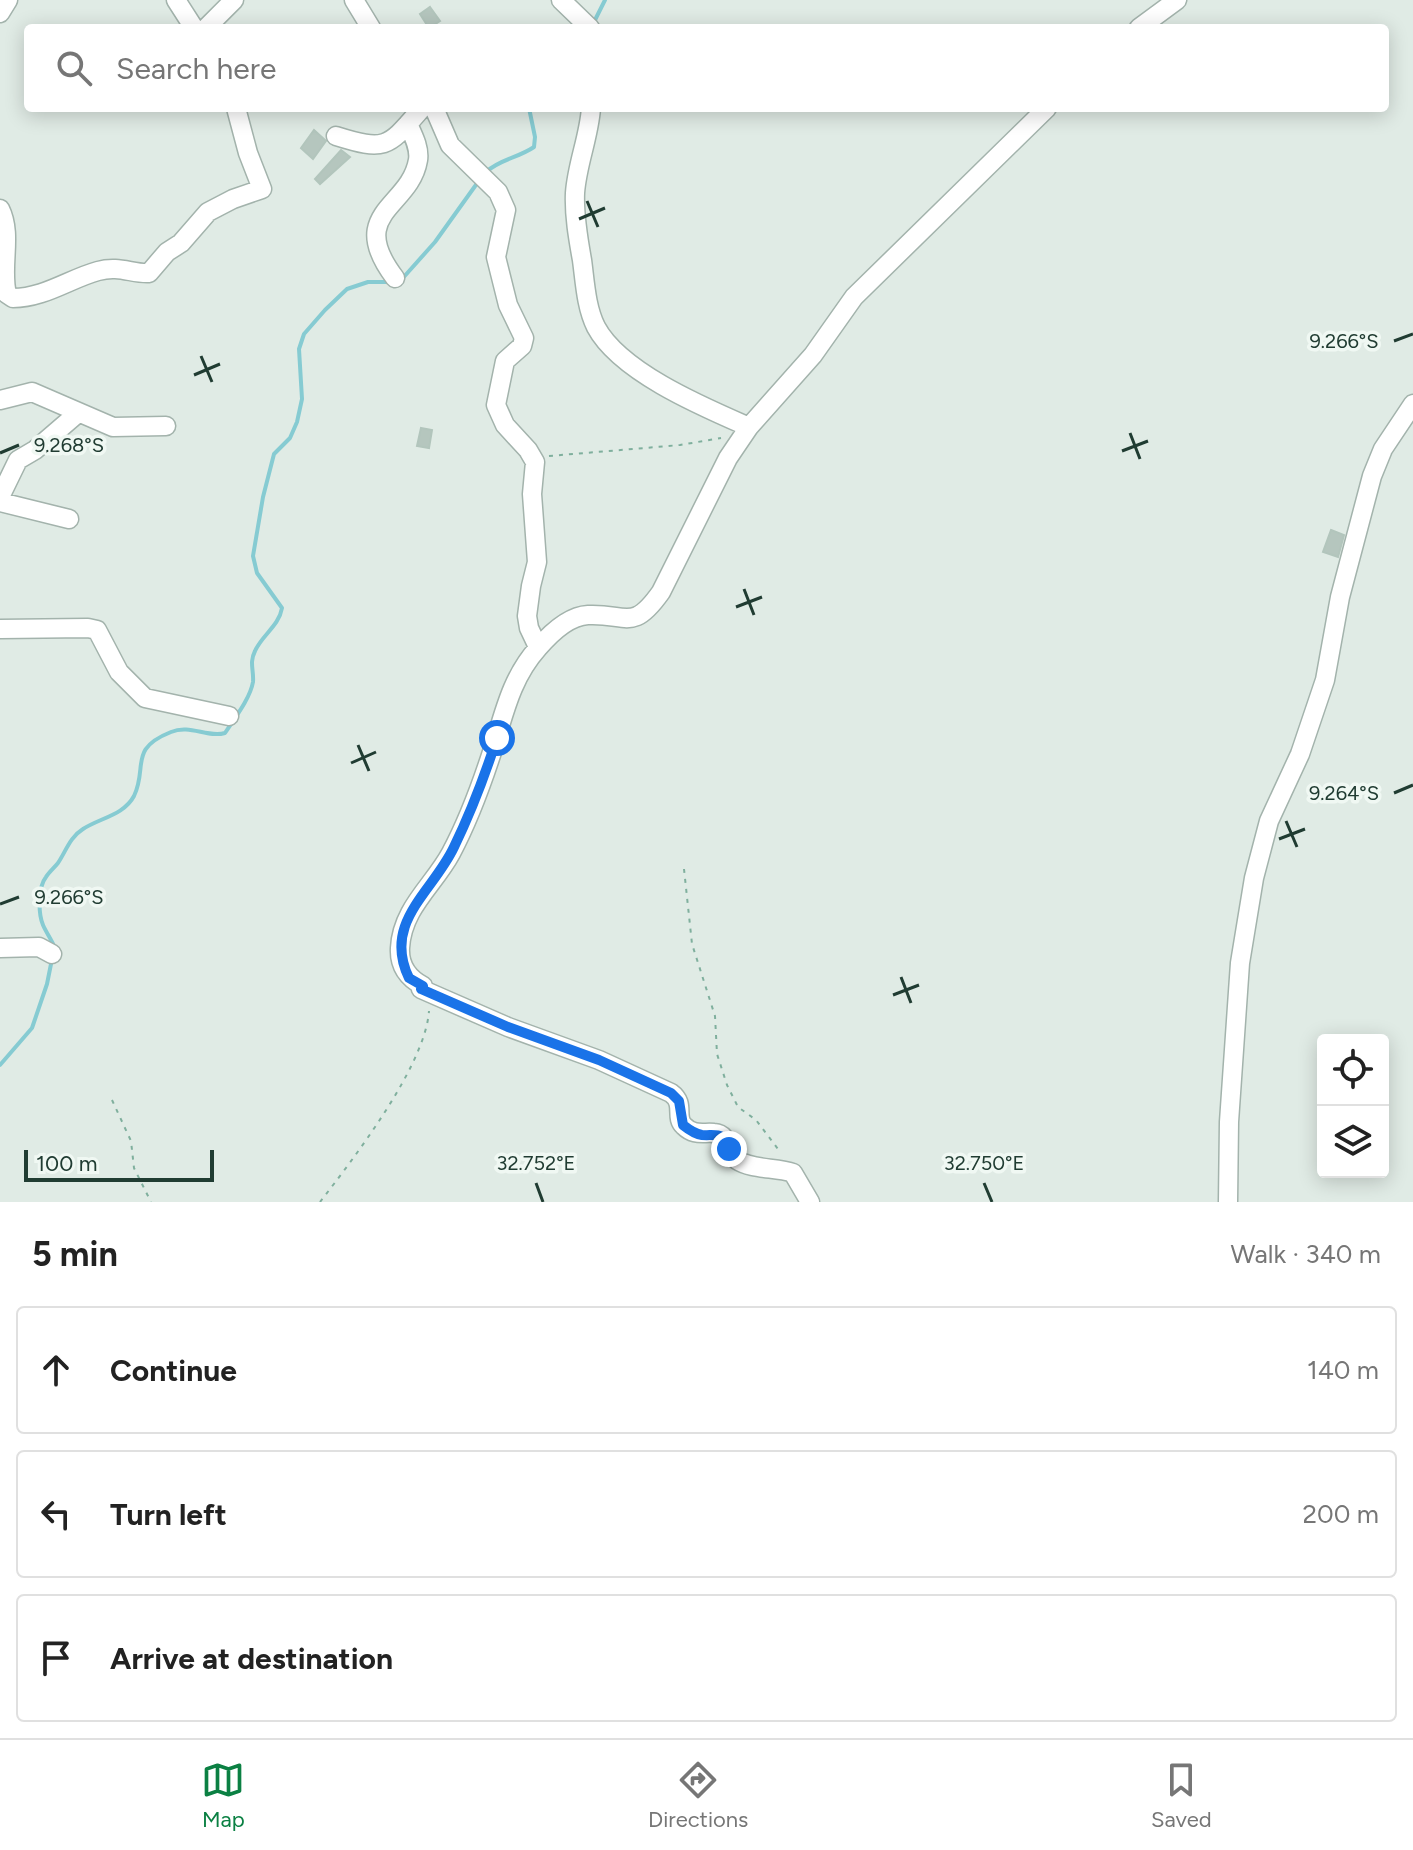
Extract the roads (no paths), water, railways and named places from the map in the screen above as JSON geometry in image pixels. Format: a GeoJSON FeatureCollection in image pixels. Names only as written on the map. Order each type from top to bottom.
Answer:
{"type":"FeatureCollection","features":[{"type":"Feature","properties":{"kind":"street"},"geometry":{"type":"LineString","coordinates":[[0,13],[8,0]]}},
{"type":"Feature","properties":{"kind":"street"},"geometry":{"type":"LineString","coordinates":[[176,0],[191,24]]}},
{"type":"Feature","properties":{"kind":"street"},"geometry":{"type":"LineString","coordinates":[[210,24],[234,0]]}},
{"type":"Feature","properties":{"kind":"street"},"geometry":{"type":"LineString","coordinates":[[354,0],[369,24]]}},
{"type":"Feature","properties":{"kind":"street"},"geometry":{"type":"LineString","coordinates":[[561,0],[586,24]]}},
{"type":"Feature","properties":{"kind":"street"},"geometry":{"type":"LineString","coordinates":[[1144,24],[1177,0]]}},
{"type":"Feature","properties":{"kind":"street"},"geometry":{"type":"LineString","coordinates":[[0,209],[6,234],[2,289],[9,296],[16,299],[47,292],[99,271],[126,268],[149,273],[208,212],[262,189],[237,112]]}},
{"type":"Feature","properties":{"kind":"street"},"geometry":{"type":"LineString","coordinates":[[336,136],[377,147],[391,141],[418,112]]}},
{"type":"Feature","properties":{"kind":"street"},"geometry":{"type":"LineString","coordinates":[[436,112],[450,145],[498,192],[506,210],[496,257],[508,305],[524,338],[522,346],[505,361],[496,405],[505,425],[532,456],[535,467],[532,494],[537,562],[527,616],[538,647]]}},
{"type":"Feature","properties":{"kind":"street"},"geometry":{"type":"LineString","coordinates":[[590,112],[575,193],[583,268],[595,324],[613,347],[660,383],[701,408],[747,430]]}},
{"type":"Feature","properties":{"kind":"street"},"geometry":{"type":"LineString","coordinates":[[810,1202],[793,1173],[743,1163],[730,1154],[727,1141],[719,1135],[701,1135],[685,1127],[679,1101],[671,1093],[599,1060],[508,1027],[421,989],[423,986],[409,978],[399,949],[407,919],[421,893],[444,866],[455,846],[486,770],[512,686],[538,647],[555,631],[577,618],[588,615],[640,617],[650,608],[728,458],[747,430],[813,355],[854,297],[1043,112]]}},
{"type":"Feature","properties":{"kind":"street"},"geometry":{"type":"LineString","coordinates":[[395,278],[380,255],[377,236],[383,213],[404,188],[418,161],[418,146],[408,124]]}},
{"type":"Feature","properties":{"kind":"street"},"geometry":{"type":"LineString","coordinates":[[0,400],[32,392],[119,429],[166,426]]}},
{"type":"Feature","properties":{"kind":"street"},"geometry":{"type":"LineString","coordinates":[[1228,1202],[1228,1135],[1240,963],[1254,878],[1269,821],[1300,754],[1322,691],[1340,597],[1372,476],[1383,449],[1413,404]]}},
{"type":"Feature","properties":{"kind":"street"},"geometry":{"type":"LineString","coordinates":[[69,519],[0,500],[18,460],[78,413]]}},
{"type":"Feature","properties":{"kind":"street"},"geometry":{"type":"LineString","coordinates":[[0,629],[97,630],[119,672],[145,698],[229,716]]}},
{"type":"Feature","properties":{"kind":"street"},"geometry":{"type":"LineString","coordinates":[[0,948],[39,947],[52,954]]}},
{"type":"Feature","properties":{"kind":"waterway"},"geometry":{"type":"LineString","coordinates":[[594,22],[605,0]]}},
{"type":"Feature","properties":{"kind":"waterway"},"geometry":{"type":"LineString","coordinates":[[486,172],[534,147],[530,112]]}},
{"type":"Feature","properties":{"kind":"waterway"},"geometry":{"type":"LineString","coordinates":[[402,279],[435,242],[478,182]]}},
{"type":"Feature","properties":{"kind":"waterway"},"geometry":{"type":"LineString","coordinates":[[54,946],[41,920],[40,893],[43,881],[71,840],[83,829],[118,812],[130,802],[138,786],[144,752],[149,745],[178,730],[225,733],[249,695],[253,682],[253,655],[278,620],[282,608],[257,573],[253,556],[274,454],[290,438],[297,422],[302,399],[299,349],[304,334],[347,289],[368,282],[390,282]]}},
{"type":"Feature","properties":{"kind":"waterway"},"geometry":{"type":"LineString","coordinates":[[0,1065],[32,1028],[52,959]]}}]}
